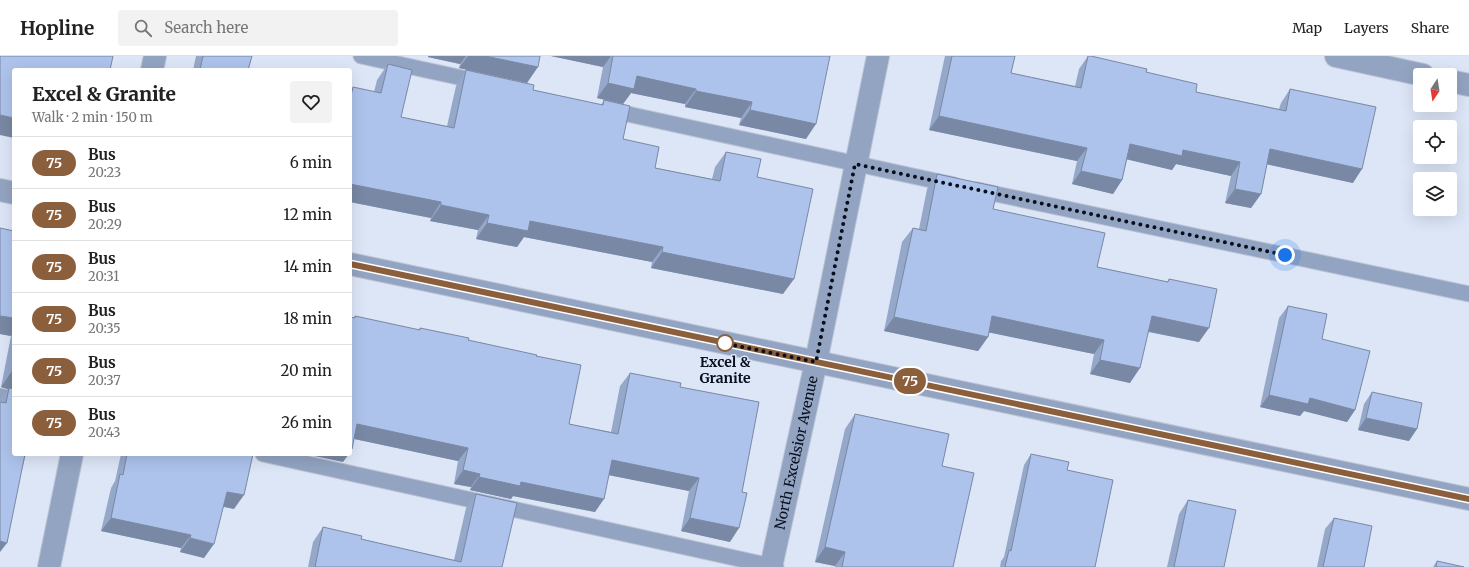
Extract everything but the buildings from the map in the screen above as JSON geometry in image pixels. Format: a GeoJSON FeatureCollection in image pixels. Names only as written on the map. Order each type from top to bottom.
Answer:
{"type":"FeatureCollection","features":[{"type":"Feature","properties":{"kind":"street"},"geometry":{"type":"LineString","coordinates":[[152,68],[155,56]]}},
{"type":"Feature","properties":{"kind":"street","name":"North Excelsior Avenue"},"geometry":{"type":"LineString","coordinates":[[773,567],[878,56]]}},
{"type":"Feature","properties":{"kind":"street"},"geometry":{"type":"LineString","coordinates":[[1336,56],[1413,73]]}},
{"type":"Feature","properties":{"kind":"street"},"geometry":{"type":"LineString","coordinates":[[1457,82],[1469,85]]}},
{"type":"Feature","properties":{"kind":"street"},"geometry":{"type":"LineString","coordinates":[[0,190],[12,193]]}},
{"type":"Feature","properties":{"kind":"street"},"geometry":{"type":"LineString","coordinates":[[352,264],[1469,499]]}},
{"type":"Feature","properties":{"kind":"street"},"geometry":{"type":"LineString","coordinates":[[49,567],[72,456]]}},
{"type":"Feature","properties":{"kind":"lane"},"geometry":{"type":"LineString","coordinates":[[361,56],[492,85]]}},
{"type":"Feature","properties":{"kind":"lane"},"geometry":{"type":"LineString","coordinates":[[593,106],[855,164],[1469,294]]}},
{"type":"Feature","properties":{"kind":"lane"},"geometry":{"type":"LineString","coordinates":[[0,396],[12,399]]}},
{"type":"Feature","properties":{"kind":"lane"},"geometry":{"type":"LineString","coordinates":[[272,456],[773,567]]}},
{"type":"Feature","properties":{"kind":"bus line","name":"75"},"geometry":{"type":"LineString","coordinates":[[352,264],[1469,499]]}},
{"type":"Feature","properties":{"kind":"place","name":"Excel & Granite"},"geometry":{"type":"Point","coordinates":[725,343]}},
{"type":"Feature","properties":{"kind":"route"},"geometry":{"type":"LineString","coordinates":[[725,343],[723,343],[816,362],[855,164],[1285,255]]}}]}
